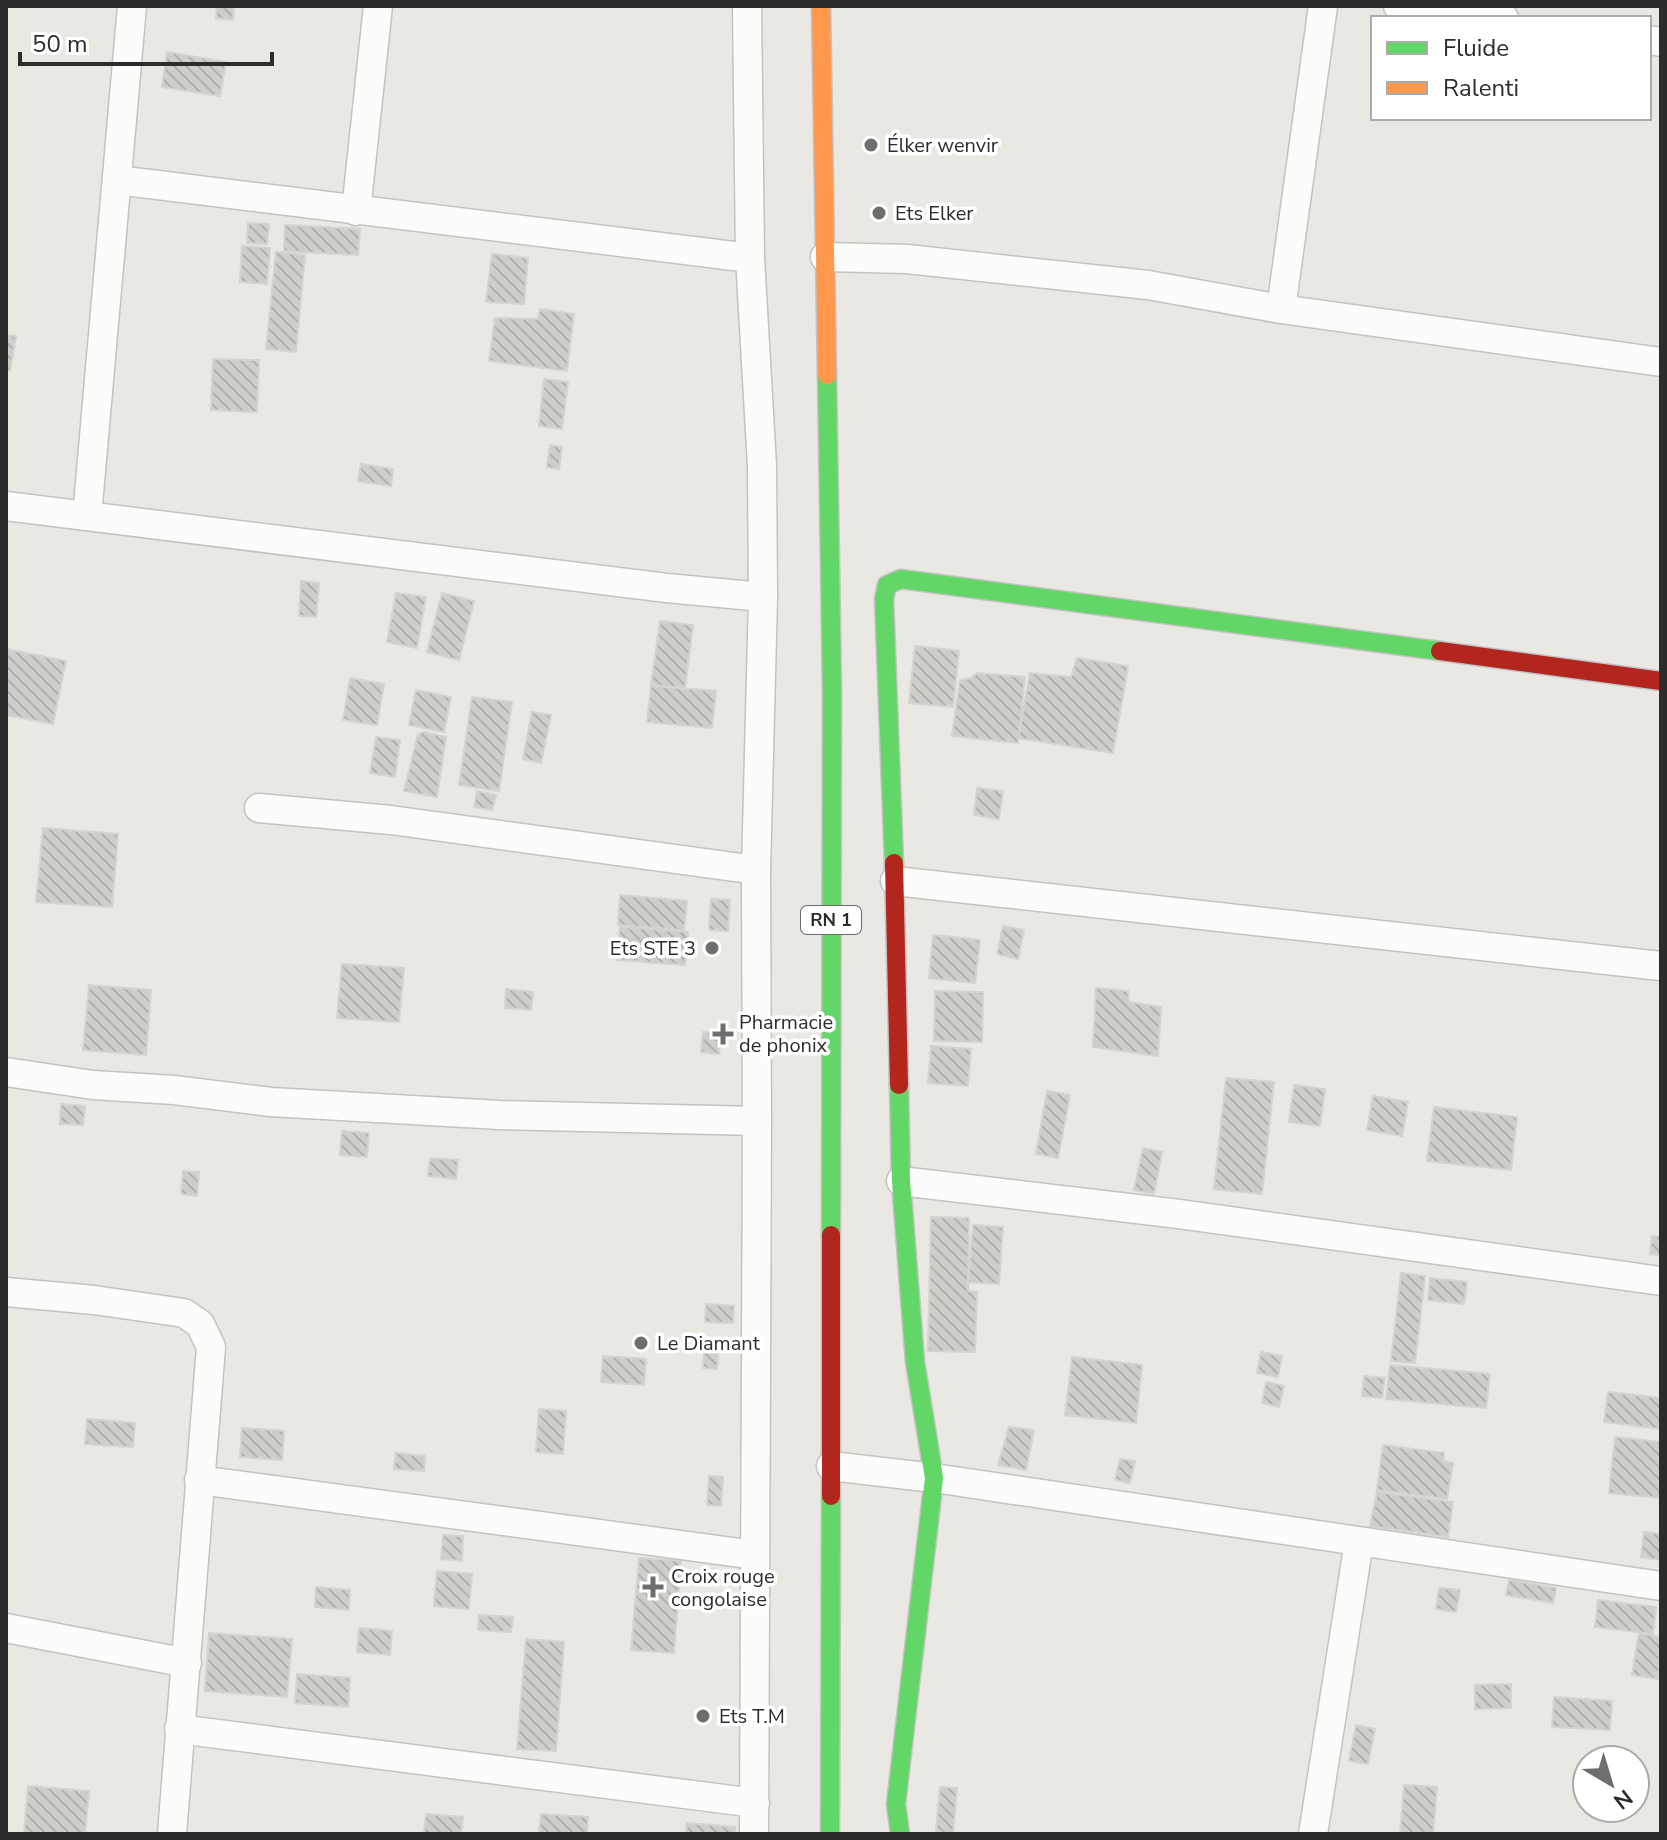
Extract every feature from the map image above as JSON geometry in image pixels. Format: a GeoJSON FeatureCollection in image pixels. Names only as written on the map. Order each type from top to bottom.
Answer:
{"type":"FeatureCollection","features":[{"type":"Feature","properties":{"kind":"main road","name":"RN 1"},"geometry":{"type":"LineString","coordinates":[[821,6],[832,693],[830,1834]]}},
{"type":"Feature","properties":{"kind":"main road"},"geometry":{"type":"LineString","coordinates":[[900,1834],[896,1804],[934,1478],[913,1349],[901,1181],[895,881],[884,599],[887,585],[901,579],[1661,681]]}},
{"type":"Feature","properties":{"kind":"street"},"geometry":{"type":"LineString","coordinates":[[87,516],[132,6]]}},
{"type":"Feature","properties":{"kind":"street"},"geometry":{"type":"LineString","coordinates":[[356,211],[378,6]]}},
{"type":"Feature","properties":{"kind":"street"},"geometry":{"type":"LineString","coordinates":[[747,6],[750,258],[762,466],[763,597],[756,870],[754,1834]]}},
{"type":"Feature","properties":{"kind":"street"},"geometry":{"type":"LineString","coordinates":[[1281,309],[1323,6]]}},
{"type":"Feature","properties":{"kind":"street"},"geometry":{"type":"LineString","coordinates":[[1398,6],[1486,16]]}},
{"type":"Feature","properties":{"kind":"street"},"geometry":{"type":"LineString","coordinates":[[117,180],[750,258]]}},
{"type":"Feature","properties":{"kind":"street"},"geometry":{"type":"LineString","coordinates":[[825,257],[907,259],[1148,285],[1281,309],[1661,362]]}},
{"type":"Feature","properties":{"kind":"street"},"geometry":{"type":"LineString","coordinates":[[6,506],[667,588],[763,597]]}},
{"type":"Feature","properties":{"kind":"street"},"geometry":{"type":"LineString","coordinates":[[259,808],[391,820],[756,870]]}},
{"type":"Feature","properties":{"kind":"street"},"geometry":{"type":"LineString","coordinates":[[895,881],[1661,966]]}},
{"type":"Feature","properties":{"kind":"street"},"geometry":{"type":"LineString","coordinates":[[6,1072],[93,1085],[174,1090],[271,1102],[500,1115],[757,1121]]}},
{"type":"Feature","properties":{"kind":"street"},"geometry":{"type":"LineString","coordinates":[[901,1181],[1179,1214],[1661,1281]]}},
{"type":"Feature","properties":{"kind":"street"},"geometry":{"type":"LineString","coordinates":[[6,1292],[184,1313],[200,1324],[211,1347],[172,1834]]}},
{"type":"Feature","properties":{"kind":"street"},"geometry":{"type":"LineString","coordinates":[[831,1466],[934,1478],[1661,1586]]}},
{"type":"Feature","properties":{"kind":"street"},"geometry":{"type":"LineString","coordinates":[[199,1480],[755,1555]]}},
{"type":"Feature","properties":{"kind":"street"},"geometry":{"type":"LineString","coordinates":[[1313,1834],[1359,1542]]}},
{"type":"Feature","properties":{"kind":"street"},"geometry":{"type":"LineString","coordinates":[[6,1628],[187,1663]]}},
{"type":"Feature","properties":{"kind":"street"},"geometry":{"type":"LineString","coordinates":[[179,1729],[755,1803]]}},
{"type":"Feature","properties":{"kind":"building"},"geometry":{"type":"Polygon","coordinates":[[[217,6],[234,6],[233,20],[216,18],[217,6]]]}},
{"type":"Feature","properties":{"kind":"building"},"geometry":{"type":"Polygon","coordinates":[[[167,52],[226,62],[220,96],[162,87],[167,52]]]}},
{"type":"Feature","properties":{"kind":"building"},"geometry":{"type":"Polygon","coordinates":[[[248,223],[269,224],[267,244],[247,243],[248,223]]]}},
{"type":"Feature","properties":{"kind":"building"},"geometry":{"type":"Polygon","coordinates":[[[285,225],[360,229],[358,255],[284,251],[285,225]]]}},
{"type":"Feature","properties":{"kind":"building"},"geometry":{"type":"Polygon","coordinates":[[[242,246],[270,248],[267,284],[240,282],[242,246]]]}},
{"type":"Feature","properties":{"kind":"building"},"geometry":{"type":"Polygon","coordinates":[[[276,252],[305,255],[296,352],[266,349],[276,252]]]}},
{"type":"Feature","properties":{"kind":"building"},"geometry":{"type":"Polygon","coordinates":[[[492,254],[528,258],[524,304],[486,302],[492,254]]]}},
{"type":"Feature","properties":{"kind":"building"},"geometry":{"type":"Polygon","coordinates":[[[540,309],[574,314],[567,371],[489,361],[495,318],[538,319],[540,309]]]}},
{"type":"Feature","properties":{"kind":"building"},"geometry":{"type":"Polygon","coordinates":[[[6,335],[16,336],[10,371],[6,370],[6,335]]]}},
{"type":"Feature","properties":{"kind":"building"},"geometry":{"type":"Polygon","coordinates":[[[213,359],[259,360],[257,412],[211,410],[213,359]]]}},
{"type":"Feature","properties":{"kind":"building"},"geometry":{"type":"Polygon","coordinates":[[[544,379],[568,382],[562,429],[539,426],[544,379]]]}},
{"type":"Feature","properties":{"kind":"building"},"geometry":{"type":"Polygon","coordinates":[[[550,445],[562,447],[559,469],[547,467],[550,445]]]}},
{"type":"Feature","properties":{"kind":"building"},"geometry":{"type":"Polygon","coordinates":[[[361,464],[393,469],[391,486],[358,481],[361,464]]]}},
{"type":"Feature","properties":{"kind":"building"},"geometry":{"type":"Polygon","coordinates":[[[301,581],[319,583],[316,617],[299,616],[301,581]]]}},
{"type":"Feature","properties":{"kind":"building"},"geometry":{"type":"Polygon","coordinates":[[[396,593],[426,597],[417,648],[387,642],[396,593]]]}},
{"type":"Feature","properties":{"kind":"building"},"geometry":{"type":"Polygon","coordinates":[[[442,593],[474,601],[459,660],[427,652],[442,593]]]}},
{"type":"Feature","properties":{"kind":"building"},"geometry":{"type":"Polygon","coordinates":[[[660,621],[693,625],[685,688],[651,685],[660,621]]]}},
{"type":"Feature","properties":{"kind":"building"},"geometry":{"type":"Polygon","coordinates":[[[915,646],[959,651],[953,707],[909,703],[915,646]]]}},
{"type":"Feature","properties":{"kind":"building"},"geometry":{"type":"Polygon","coordinates":[[[6,649],[66,661],[53,724],[6,715],[6,649]]]}},
{"type":"Feature","properties":{"kind":"building"},"geometry":{"type":"Polygon","coordinates":[[[1077,658],[1128,666],[1113,753],[1018,738],[1030,673],[1071,677],[1077,658]]]}},
{"type":"Feature","properties":{"kind":"building"},"geometry":{"type":"Polygon","coordinates":[[[977,673],[1025,677],[1018,743],[952,736],[960,680],[977,673]]]}},
{"type":"Feature","properties":{"kind":"building"},"geometry":{"type":"Polygon","coordinates":[[[350,678],[384,684],[377,725],[343,720],[350,678]]]}},
{"type":"Feature","properties":{"kind":"building"},"geometry":{"type":"Polygon","coordinates":[[[651,686],[716,691],[712,728],[647,722],[651,686]]]}},
{"type":"Feature","properties":{"kind":"building"},"geometry":{"type":"Polygon","coordinates":[[[416,690],[451,697],[444,732],[409,725],[416,690]]]}},
{"type":"Feature","properties":{"kind":"building"},"geometry":{"type":"Polygon","coordinates":[[[472,697],[512,702],[499,791],[459,785],[472,697]]]}},
{"type":"Feature","properties":{"kind":"building"},"geometry":{"type":"Polygon","coordinates":[[[532,712],[551,715],[541,763],[523,759],[532,712]]]}},
{"type":"Feature","properties":{"kind":"building"},"geometry":{"type":"Polygon","coordinates":[[[424,732],[446,737],[437,797],[404,791],[418,734],[424,732]]]}},
{"type":"Feature","properties":{"kind":"building"},"geometry":{"type":"Polygon","coordinates":[[[376,737],[400,740],[395,777],[370,773],[376,737]]]}},
{"type":"Feature","properties":{"kind":"building"},"geometry":{"type":"Polygon","coordinates":[[[977,788],[1003,791],[999,819],[974,815],[977,788]]]}},
{"type":"Feature","properties":{"kind":"building"},"geometry":{"type":"Polygon","coordinates":[[[477,791],[496,795],[492,810],[474,807],[477,791]]]}},
{"type":"Feature","properties":{"kind":"building"},"geometry":{"type":"Polygon","coordinates":[[[43,828],[118,834],[112,907],[36,902],[43,828]]]}},
{"type":"Feature","properties":{"kind":"building"},"geometry":{"type":"Polygon","coordinates":[[[620,895],[687,901],[684,930],[618,925],[620,895]]]}},
{"type":"Feature","properties":{"kind":"building"},"geometry":{"type":"Polygon","coordinates":[[[711,899],[730,900],[728,931],[709,930],[711,899]]]}},
{"type":"Feature","properties":{"kind":"building"},"geometry":{"type":"Polygon","coordinates":[[[1003,926],[1024,930],[1018,959],[997,954],[1003,926]]]}},
{"type":"Feature","properties":{"kind":"building"},"geometry":{"type":"Polygon","coordinates":[[[620,927],[688,932],[685,965],[617,960],[620,927]]]}},
{"type":"Feature","properties":{"kind":"building"},"geometry":{"type":"Polygon","coordinates":[[[933,935],[980,940],[975,983],[929,978],[933,935]]]}},
{"type":"Feature","properties":{"kind":"building"},"geometry":{"type":"Polygon","coordinates":[[[342,964],[404,968],[399,1022],[337,1018],[342,964]]]}},
{"type":"Feature","properties":{"kind":"building"},"geometry":{"type":"Polygon","coordinates":[[[89,985],[151,990],[146,1055],[83,1050],[89,985]]]}},
{"type":"Feature","properties":{"kind":"building"},"geometry":{"type":"Polygon","coordinates":[[[1096,988],[1128,991],[1129,1002],[1161,1007],[1158,1056],[1093,1047],[1096,988]]]}},
{"type":"Feature","properties":{"kind":"building"},"geometry":{"type":"Polygon","coordinates":[[[506,989],[533,992],[531,1010],[505,1008],[506,989]]]}},
{"type":"Feature","properties":{"kind":"building"},"geometry":{"type":"Polygon","coordinates":[[[935,991],[983,992],[982,1042],[934,1041],[935,991]]]}},
{"type":"Feature","properties":{"kind":"building"},"geometry":{"type":"Polygon","coordinates":[[[703,1032],[721,1033],[719,1054],[701,1052],[703,1032]]]}},
{"type":"Feature","properties":{"kind":"building"},"geometry":{"type":"Polygon","coordinates":[[[931,1046],[971,1049],[968,1086],[928,1083],[931,1046]]]}},
{"type":"Feature","properties":{"kind":"building"},"geometry":{"type":"Polygon","coordinates":[[[1226,1078],[1274,1082],[1262,1194],[1214,1189],[1226,1078]]]}},
{"type":"Feature","properties":{"kind":"building"},"geometry":{"type":"Polygon","coordinates":[[[1294,1085],[1325,1089],[1320,1126],[1289,1122],[1294,1085]]]}},
{"type":"Feature","properties":{"kind":"building"},"geometry":{"type":"Polygon","coordinates":[[[1047,1091],[1070,1095],[1058,1158],[1036,1154],[1047,1091]]]}},
{"type":"Feature","properties":{"kind":"building"},"geometry":{"type":"Polygon","coordinates":[[[1373,1096],[1408,1102],[1402,1136],[1367,1130],[1373,1096]]]}},
{"type":"Feature","properties":{"kind":"building"},"geometry":{"type":"Polygon","coordinates":[[[61,1104],[85,1106],[83,1125],[60,1124],[61,1104]]]}},
{"type":"Feature","properties":{"kind":"building"},"geometry":{"type":"Polygon","coordinates":[[[1434,1107],[1517,1117],[1511,1170],[1427,1161],[1434,1107]]]}},
{"type":"Feature","properties":{"kind":"building"},"geometry":{"type":"Polygon","coordinates":[[[342,1131],[369,1133],[367,1157],[340,1155],[342,1131]]]}},
{"type":"Feature","properties":{"kind":"building"},"geometry":{"type":"Polygon","coordinates":[[[1143,1148],[1162,1152],[1154,1194],[1134,1190],[1143,1148]]]}},
{"type":"Feature","properties":{"kind":"building"},"geometry":{"type":"Polygon","coordinates":[[[430,1158],[458,1160],[456,1179],[428,1176],[430,1158]]]}},
{"type":"Feature","properties":{"kind":"building"},"geometry":{"type":"Polygon","coordinates":[[[183,1171],[199,1172],[197,1196],[181,1194],[183,1171]]]}},
{"type":"Feature","properties":{"kind":"building"},"geometry":{"type":"Polygon","coordinates":[[[931,1217],[969,1218],[968,1291],[977,1292],[975,1352],[928,1351],[931,1217]]]}},
{"type":"Feature","properties":{"kind":"building"},"geometry":{"type":"Polygon","coordinates":[[[973,1225],[1003,1227],[999,1284],[968,1282],[973,1225]]]}},
{"type":"Feature","properties":{"kind":"building"},"geometry":{"type":"Polygon","coordinates":[[[1652,1236],[1661,1237],[1661,1255],[1650,1254],[1652,1236]]]}},
{"type":"Feature","properties":{"kind":"building"},"geometry":{"type":"Polygon","coordinates":[[[1401,1273],[1425,1276],[1415,1363],[1391,1361],[1401,1273]]]}},
{"type":"Feature","properties":{"kind":"building"},"geometry":{"type":"Polygon","coordinates":[[[1430,1278],[1467,1282],[1464,1304],[1428,1300],[1430,1278]]]}},
{"type":"Feature","properties":{"kind":"building"},"geometry":{"type":"Polygon","coordinates":[[[706,1304],[734,1306],[733,1323],[705,1322],[706,1304]]]}},
{"type":"Feature","properties":{"kind":"building"},"geometry":{"type":"Polygon","coordinates":[[[705,1341],[719,1342],[717,1369],[703,1368],[705,1341]]]}},
{"type":"Feature","properties":{"kind":"building"},"geometry":{"type":"Polygon","coordinates":[[[1261,1352],[1282,1356],[1278,1377],[1257,1373],[1261,1352]]]}},
{"type":"Feature","properties":{"kind":"building"},"geometry":{"type":"Polygon","coordinates":[[[603,1356],[646,1359],[644,1385],[601,1382],[603,1356]]]}},
{"type":"Feature","properties":{"kind":"building"},"geometry":{"type":"Polygon","coordinates":[[[1072,1357],[1142,1365],[1136,1423],[1065,1415],[1072,1357]]]}},
{"type":"Feature","properties":{"kind":"building"},"geometry":{"type":"Polygon","coordinates":[[[1390,1365],[1490,1374],[1486,1408],[1386,1399],[1390,1365]]]}},
{"type":"Feature","properties":{"kind":"building"},"geometry":{"type":"Polygon","coordinates":[[[1364,1376],[1385,1378],[1382,1398],[1362,1396],[1364,1376]]]}},
{"type":"Feature","properties":{"kind":"building"},"geometry":{"type":"Polygon","coordinates":[[[1266,1382],[1284,1386],[1279,1407],[1262,1403],[1266,1382]]]}},
{"type":"Feature","properties":{"kind":"building"},"geometry":{"type":"Polygon","coordinates":[[[1608,1392],[1661,1398],[1661,1429],[1604,1422],[1608,1392]]]}},
{"type":"Feature","properties":{"kind":"building"},"geometry":{"type":"Polygon","coordinates":[[[539,1409],[566,1411],[563,1454],[536,1452],[539,1409]]]}},
{"type":"Feature","properties":{"kind":"building"},"geometry":{"type":"Polygon","coordinates":[[[87,1419],[135,1423],[133,1447],[85,1444],[87,1419]]]}},
{"type":"Feature","properties":{"kind":"building"},"geometry":{"type":"Polygon","coordinates":[[[1009,1427],[1034,1430],[1026,1470],[998,1465],[1009,1427]]]}},
{"type":"Feature","properties":{"kind":"building"},"geometry":{"type":"Polygon","coordinates":[[[242,1428],[284,1431],[282,1460],[240,1457],[242,1428]]]}},
{"type":"Feature","properties":{"kind":"building"},"geometry":{"type":"Polygon","coordinates":[[[1615,1437],[1661,1442],[1661,1498],[1609,1493],[1615,1437]]]}},
{"type":"Feature","properties":{"kind":"building"},"geometry":{"type":"Polygon","coordinates":[[[1383,1445],[1444,1453],[1443,1461],[1453,1463],[1447,1499],[1377,1490],[1383,1445]]]}},
{"type":"Feature","properties":{"kind":"building"},"geometry":{"type":"Polygon","coordinates":[[[396,1453],[425,1456],[424,1471],[394,1469],[396,1453]]]}},
{"type":"Feature","properties":{"kind":"building"},"geometry":{"type":"Polygon","coordinates":[[[1120,1459],[1135,1461],[1130,1483],[1115,1480],[1120,1459]]]}},
{"type":"Feature","properties":{"kind":"building"},"geometry":{"type":"Polygon","coordinates":[[[709,1476],[723,1477],[721,1506],[707,1505],[709,1476]]]}},
{"type":"Feature","properties":{"kind":"building"},"geometry":{"type":"Polygon","coordinates":[[[1377,1492],[1453,1502],[1448,1537],[1370,1526],[1377,1492]]]}},
{"type":"Feature","properties":{"kind":"building"},"geometry":{"type":"Polygon","coordinates":[[[1644,1532],[1661,1534],[1661,1560],[1641,1557],[1644,1532]]]}},
{"type":"Feature","properties":{"kind":"building"},"geometry":{"type":"Polygon","coordinates":[[[443,1535],[463,1536],[462,1561],[441,1559],[443,1535]]]}},
{"type":"Feature","properties":{"kind":"building"},"geometry":{"type":"Polygon","coordinates":[[[639,1558],[681,1561],[674,1653],[631,1650],[639,1558]]]}},
{"type":"Feature","properties":{"kind":"building"},"geometry":{"type":"Polygon","coordinates":[[[437,1571],[472,1574],[469,1609],[434,1606],[437,1571]]]}},
{"type":"Feature","properties":{"kind":"building"},"geometry":{"type":"Polygon","coordinates":[[[1509,1580],[1556,1588],[1553,1603],[1506,1595],[1509,1580]]]}},
{"type":"Feature","properties":{"kind":"building"},"geometry":{"type":"Polygon","coordinates":[[[316,1587],[350,1590],[349,1610],[315,1607],[316,1587]]]}},
{"type":"Feature","properties":{"kind":"building"},"geometry":{"type":"Polygon","coordinates":[[[1439,1588],[1460,1590],[1456,1612],[1436,1609],[1439,1588]]]}},
{"type":"Feature","properties":{"kind":"building"},"geometry":{"type":"Polygon","coordinates":[[[1598,1600],[1656,1607],[1653,1634],[1595,1627],[1598,1600]]]}},
{"type":"Feature","properties":{"kind":"building"},"geometry":{"type":"Polygon","coordinates":[[[479,1615],[513,1617],[511,1632],[478,1630],[479,1615]]]}},
{"type":"Feature","properties":{"kind":"building"},"geometry":{"type":"Polygon","coordinates":[[[359,1628],[392,1631],[390,1655],[357,1652],[359,1628]]]}},
{"type":"Feature","properties":{"kind":"building"},"geometry":{"type":"Polygon","coordinates":[[[209,1633],[292,1639],[287,1697],[205,1691],[209,1633]]]}},
{"type":"Feature","properties":{"kind":"building"},"geometry":{"type":"Polygon","coordinates":[[[1639,1633],[1661,1637],[1658,1679],[1632,1675],[1639,1633]]]}},
{"type":"Feature","properties":{"kind":"building"},"geometry":{"type":"Polygon","coordinates":[[[526,1639],[564,1642],[556,1751],[517,1749],[526,1639]]]}},
{"type":"Feature","properties":{"kind":"building"},"geometry":{"type":"Polygon","coordinates":[[[297,1674],[350,1678],[348,1707],[295,1703],[297,1674]]]}},
{"type":"Feature","properties":{"kind":"building"},"geometry":{"type":"Polygon","coordinates":[[[1511,1684],[1511,1708],[1475,1709],[1475,1685],[1511,1684]]]}},
{"type":"Feature","properties":{"kind":"building"},"geometry":{"type":"Polygon","coordinates":[[[1554,1697],[1612,1701],[1610,1730],[1552,1727],[1554,1697]]]}},
{"type":"Feature","properties":{"kind":"building"},"geometry":{"type":"Polygon","coordinates":[[[1356,1725],[1375,1729],[1368,1764],[1349,1761],[1356,1725]]]}},
{"type":"Feature","properties":{"kind":"building"},"geometry":{"type":"Polygon","coordinates":[[[1404,1785],[1437,1787],[1433,1834],[1400,1834],[1404,1785]]]}},
{"type":"Feature","properties":{"kind":"building"},"geometry":{"type":"Polygon","coordinates":[[[28,1786],[89,1791],[85,1834],[24,1834],[28,1786]]]}},
{"type":"Feature","properties":{"kind":"building"},"geometry":{"type":"Polygon","coordinates":[[[940,1787],[957,1788],[953,1834],[936,1832],[940,1787]]]}},
{"type":"Feature","properties":{"kind":"building"},"geometry":{"type":"Polygon","coordinates":[[[426,1814],[463,1817],[461,1834],[424,1834],[426,1814]]]}},
{"type":"Feature","properties":{"kind":"building"},"geometry":{"type":"Polygon","coordinates":[[[541,1814],[588,1817],[587,1834],[539,1834],[541,1814]]]}},
{"type":"Feature","properties":{"kind":"building"},"geometry":{"type":"Polygon","coordinates":[[[687,1823],[735,1827],[735,1834],[686,1834],[687,1823]]]}},
{"type":"Feature","properties":{"kind":"traffic: fast"},"geometry":{"type":"LineString","coordinates":[[827,375],[832,693],[831,1235]]}},
{"type":"Feature","properties":{"kind":"traffic: fast"},"geometry":{"type":"LineString","coordinates":[[894,863],[884,599],[887,585],[901,579],[1440,651]]}},
{"type":"Feature","properties":{"kind":"traffic: fast"},"geometry":{"type":"LineString","coordinates":[[899,1085],[901,1181],[915,1362],[934,1478],[896,1804],[900,1834]]}},
{"type":"Feature","properties":{"kind":"traffic: fast"},"geometry":{"type":"LineString","coordinates":[[830,1834],[831,1496]]}},
{"type":"Feature","properties":{"kind":"traffic: slow"},"geometry":{"type":"LineString","coordinates":[[821,6],[827,375]]}},
{"type":"Feature","properties":{"kind":"traffic: jam"},"geometry":{"type":"LineString","coordinates":[[1440,651],[1661,681]]}},
{"type":"Feature","properties":{"kind":"traffic: jam"},"geometry":{"type":"LineString","coordinates":[[894,863],[899,1085]]}},
{"type":"Feature","properties":{"kind":"traffic: jam"},"geometry":{"type":"LineString","coordinates":[[831,1235],[831,1496]]}},
{"type":"Feature","properties":{"kind":"place","name":"Élker wenvir"},"geometry":{"type":"Point","coordinates":[871,145]}},
{"type":"Feature","properties":{"kind":"place","name":"Ets Elker"},"geometry":{"type":"Point","coordinates":[879,213]}},
{"type":"Feature","properties":{"kind":"place","name":"Ets STE 3"},"geometry":{"type":"Point","coordinates":[712,948]}},
{"type":"Feature","properties":{"kind":"place","name":"Pharmacie de phonix"},"geometry":{"type":"Point","coordinates":[723,1034]}},
{"type":"Feature","properties":{"kind":"place","name":"Le Diamant"},"geometry":{"type":"Point","coordinates":[641,1343]}},
{"type":"Feature","properties":{"kind":"place","name":"Croix rouge congolaise"},"geometry":{"type":"Point","coordinates":[653,1587]}},
{"type":"Feature","properties":{"kind":"place","name":"Ets T.M"},"geometry":{"type":"Point","coordinates":[703,1716]}}]}
